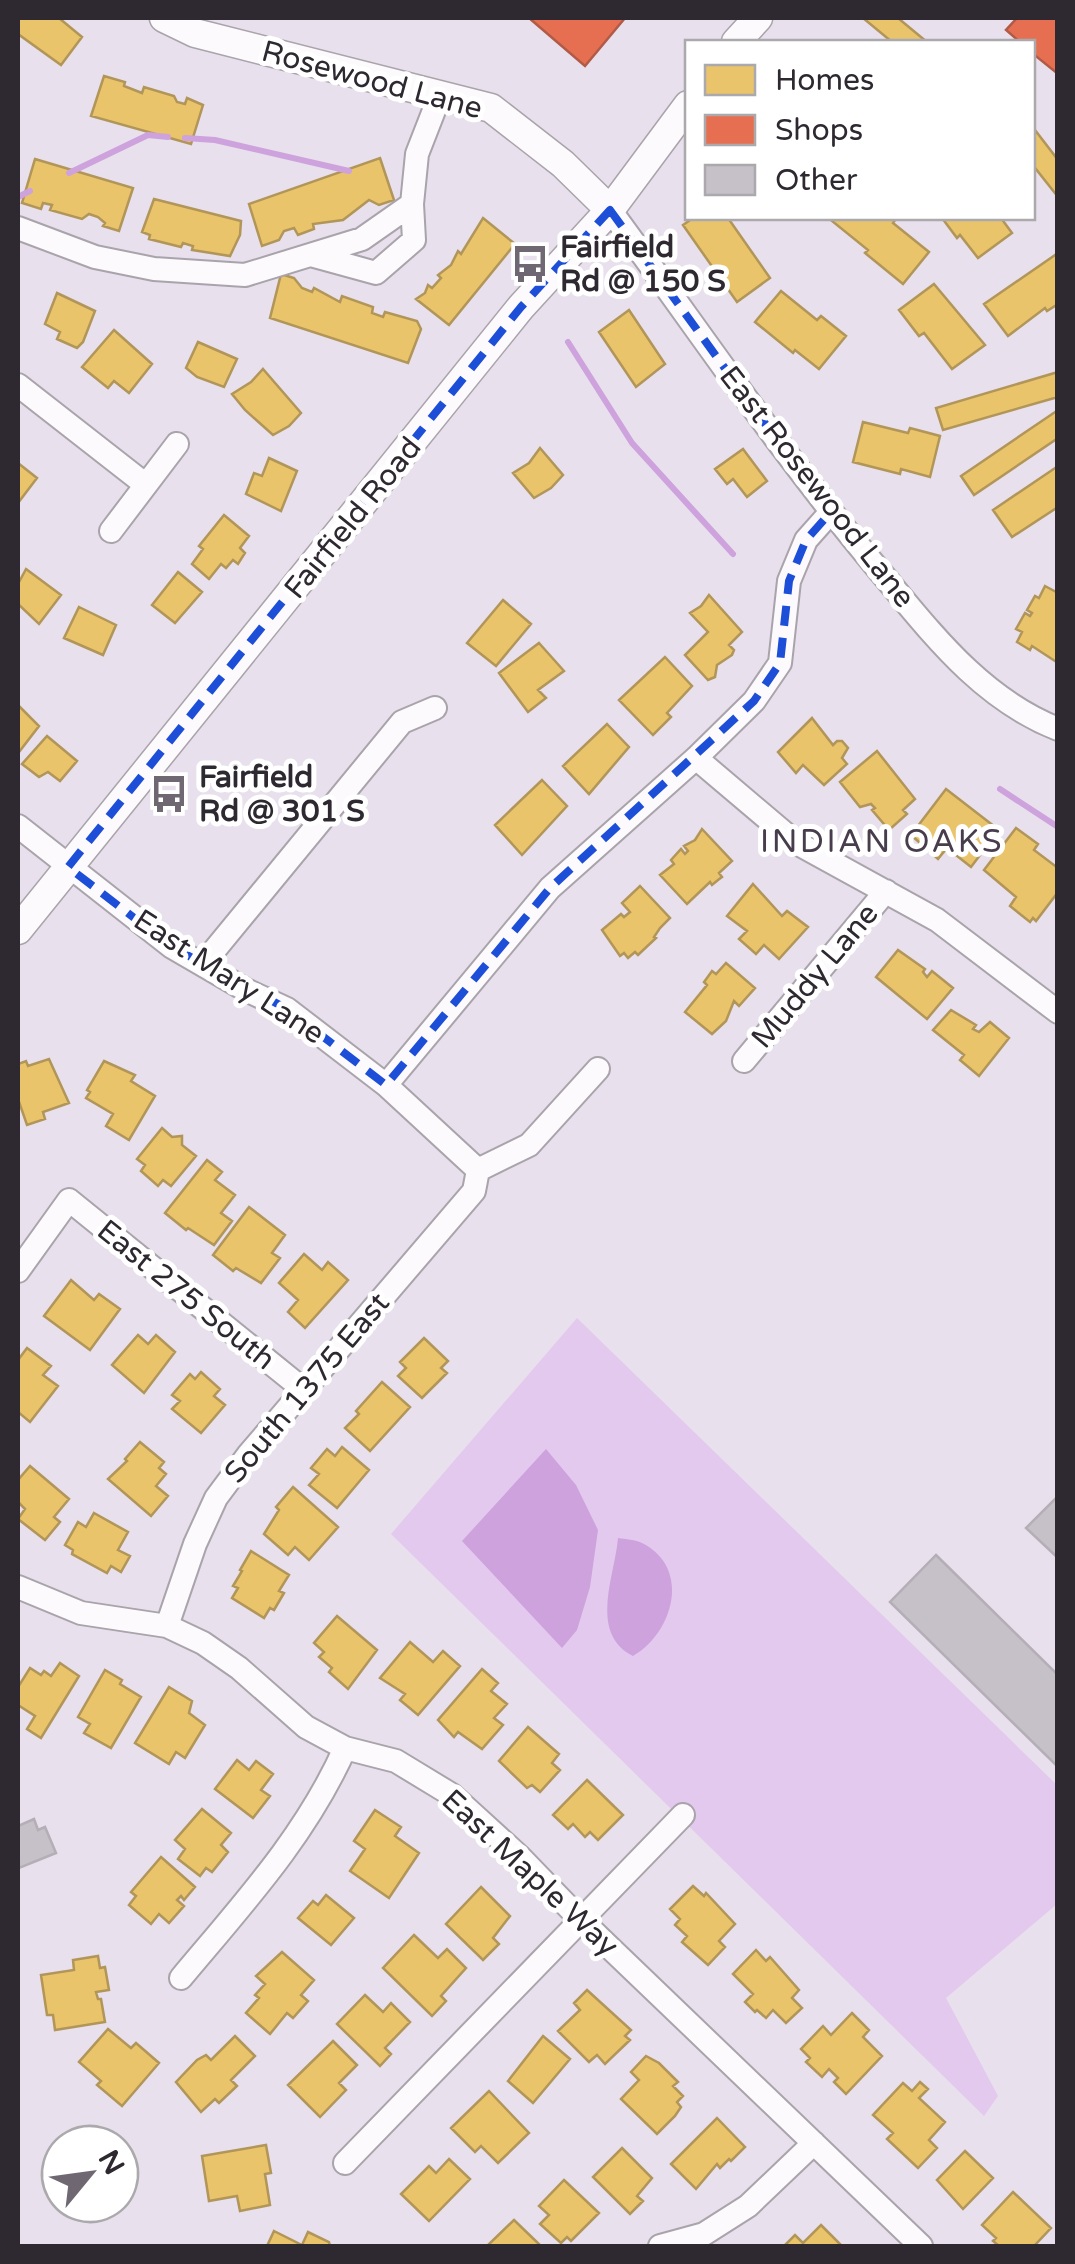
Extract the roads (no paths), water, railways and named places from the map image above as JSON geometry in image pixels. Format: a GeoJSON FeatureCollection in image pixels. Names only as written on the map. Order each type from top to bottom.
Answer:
{"type":"FeatureCollection","features":[{"type":"Feature","properties":{"kind":"street","name":"Rosewood Lane"},"geometry":{"type":"LineString","coordinates":[[164,18],[195,33],[490,108],[563,164],[610,210]]}},
{"type":"Feature","properties":{"kind":"street"},"geometry":{"type":"LineString","coordinates":[[738,40],[758,18]]}},
{"type":"Feature","properties":{"kind":"street"},"geometry":{"type":"LineString","coordinates":[[314,256],[376,273],[414,240],[412,204],[417,154],[440,95]]}},
{"type":"Feature","properties":{"kind":"street","name":"Fairfield Road"},"geometry":{"type":"LineString","coordinates":[[18,930],[521,307],[610,210],[685,109]]}},
{"type":"Feature","properties":{"kind":"street"},"geometry":{"type":"LineString","coordinates":[[18,228],[95,257],[154,269],[245,275],[362,238],[412,204]]}},
{"type":"Feature","properties":{"kind":"street","name":"East Rosewood Lane"},"geometry":{"type":"LineString","coordinates":[[610,210],[830,513],[955,662],[1003,700],[1058,730]]}},
{"type":"Feature","properties":{"kind":"street"},"geometry":{"type":"LineString","coordinates":[[18,385],[146,485]]}},
{"type":"Feature","properties":{"kind":"street"},"geometry":{"type":"LineString","coordinates":[[111,531],[177,444]]}},
{"type":"Feature","properties":{"kind":"street"},"geometry":{"type":"LineString","coordinates":[[386,1084],[550,888],[754,701],[780,663],[789,581],[806,540],[830,513]]}},
{"type":"Feature","properties":{"kind":"street"},"geometry":{"type":"LineString","coordinates":[[202,964],[402,722],[435,708]]}},
{"type":"Feature","properties":{"kind":"street"},"geometry":{"type":"LineString","coordinates":[[696,758],[795,842],[938,920],[1058,1012]]}},
{"type":"Feature","properties":{"kind":"street","name":"East Mary Lane"},"geometry":{"type":"LineString","coordinates":[[18,826],[172,947],[287,1008],[386,1084],[478,1170]]}},
{"type":"Feature","properties":{"kind":"street","name":"Muddy Lane"},"geometry":{"type":"LineString","coordinates":[[744,1061],[886,890]]}},
{"type":"Feature","properties":{"kind":"street"},"geometry":{"type":"LineString","coordinates":[[478,1170],[528,1145],[598,1069]]}},
{"type":"Feature","properties":{"kind":"street","name":"South 1375 East"},"geometry":{"type":"LineString","coordinates":[[167,1626],[195,1544],[216,1498],[248,1455],[474,1191],[478,1170]]}},
{"type":"Feature","properties":{"kind":"street","name":"East 275 South"},"geometry":{"type":"LineString","coordinates":[[18,1271],[69,1200],[304,1390]]}},
{"type":"Feature","properties":{"kind":"street","name":"East Maple Way"},"geometry":{"type":"LineString","coordinates":[[18,1587],[81,1612],[167,1626],[203,1642],[306,1726],[344,1748],[396,1761],[452,1795],[921,2246]]}},
{"type":"Feature","properties":{"kind":"street"},"geometry":{"type":"LineString","coordinates":[[181,1978],[288,1849],[324,1794],[344,1748]]}},
{"type":"Feature","properties":{"kind":"street"},"geometry":{"type":"LineString","coordinates":[[345,2162],[683,1814]]}},
{"type":"Feature","properties":{"kind":"street"},"geometry":{"type":"LineString","coordinates":[[660,2246],[704,2234],[748,2206],[814,2143]]}},
{"type":"Feature","properties":{"kind":"waterway"},"geometry":{"type":"LineString","coordinates":[[69,173],[148,135],[168,137]]}},
{"type":"Feature","properties":{"kind":"waterway"},"geometry":{"type":"LineString","coordinates":[[185,138],[215,140],[349,171]]}},
{"type":"Feature","properties":{"kind":"waterway"},"geometry":{"type":"LineString","coordinates":[[18,197],[30,191]]}},
{"type":"Feature","properties":{"kind":"waterway"},"geometry":{"type":"LineString","coordinates":[[568,342],[632,443],[733,554]]}},
{"type":"Feature","properties":{"kind":"waterway"},"geometry":{"type":"LineString","coordinates":[[1000,789],[1058,827]]}},
{"type":"Feature","properties":{"kind":"place","name":"Fairfield Rd @ 150 S"},"geometry":{"type":"Point","coordinates":[530,264]}},
{"type":"Feature","properties":{"kind":"place","name":"Fairfield Rd @ 301 S"},"geometry":{"type":"Point","coordinates":[169,794]}},
{"type":"Feature","properties":{"kind":"district","name":"INDIAN OAKS"},"geometry":{"type":"Point","coordinates":[882,842]}}]}
